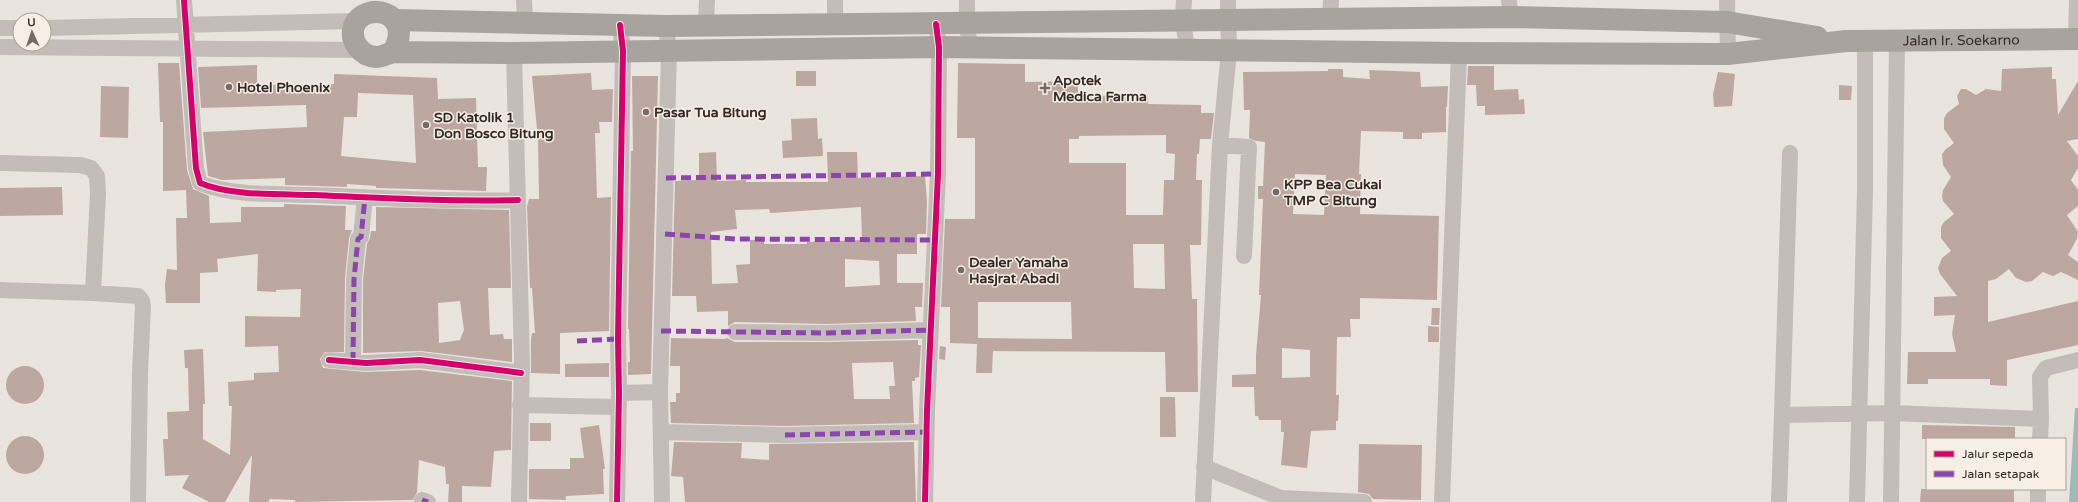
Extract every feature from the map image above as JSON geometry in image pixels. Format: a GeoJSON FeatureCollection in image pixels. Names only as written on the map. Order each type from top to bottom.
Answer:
{"type":"FeatureCollection","features":[{"type":"Feature","properties":{"kind":"highway"},"geometry":{"type":"LineString","coordinates":[[393,52],[400,41],[398,23],[388,12],[374,5],[356,21],[353,33],[356,45],[360,50],[374,57],[382,57],[393,52],[514,53],[939,47],[1187,51],[1728,54],[1856,41]]}},
{"type":"Feature","properties":{"kind":"highway"},"geometry":{"type":"LineString","coordinates":[[394,20],[666,26],[706,24],[967,24],[1184,10],[1510,9],[1727,22],[1856,41]]}},
{"type":"Feature","properties":{"kind":"highway","name":"Jalan Ir. Soekarno"},"geometry":{"type":"LineString","coordinates":[[1856,41],[1897,42],[2077,39]]}},
{"type":"Feature","properties":{"kind":"street"},"geometry":{"type":"LineString","coordinates":[[184,0],[196,168],[200,183],[212,188],[237,191],[365,197],[518,200]]}},
{"type":"Feature","properties":{"kind":"street"},"geometry":{"type":"LineString","coordinates":[[524,0],[525,23]]}},
{"type":"Feature","properties":{"kind":"street"},"geometry":{"type":"LineString","coordinates":[[706,24],[707,0]]}},
{"type":"Feature","properties":{"kind":"street"},"geometry":{"type":"LineString","coordinates":[[835,0],[835,24]]}},
{"type":"Feature","properties":{"kind":"street"},"geometry":{"type":"LineString","coordinates":[[967,0],[967,24],[970,48]]}},
{"type":"Feature","properties":{"kind":"street"},"geometry":{"type":"LineString","coordinates":[[1727,0],[1728,54]]}},
{"type":"Feature","properties":{"kind":"street"},"geometry":{"type":"LineString","coordinates":[[2077,0],[2077,39]]}},
{"type":"Feature","properties":{"kind":"street"},"geometry":{"type":"LineString","coordinates":[[1184,10],[1187,51]]}},
{"type":"Feature","properties":{"kind":"street"},"geometry":{"type":"LineString","coordinates":[[1203,502],[1220,145],[1229,51],[1228,10]]}},
{"type":"Feature","properties":{"kind":"street"},"geometry":{"type":"LineString","coordinates":[[52,28],[356,21]]}},
{"type":"Feature","properties":{"kind":"street"},"geometry":{"type":"LineString","coordinates":[[925,502],[930,330],[938,174],[939,47],[936,24]]}},
{"type":"Feature","properties":{"kind":"street"},"geometry":{"type":"LineString","coordinates":[[617,502],[623,51],[620,25]]}},
{"type":"Feature","properties":{"kind":"street"},"geometry":{"type":"LineString","coordinates":[[662,502],[660,392],[669,51],[666,26]]}},
{"type":"Feature","properties":{"kind":"street"},"geometry":{"type":"LineString","coordinates":[[0,28],[12,28]]}},
{"type":"Feature","properties":{"kind":"street"},"geometry":{"type":"LineString","coordinates":[[1856,41],[1865,191],[1857,502]]}},
{"type":"Feature","properties":{"kind":"street"},"geometry":{"type":"LineString","coordinates":[[1891,502],[1897,42]]}},
{"type":"Feature","properties":{"kind":"street"},"geometry":{"type":"LineString","coordinates":[[0,47],[360,50]]}},
{"type":"Feature","properties":{"kind":"street"},"geometry":{"type":"LineString","coordinates":[[514,53],[521,373],[519,502]]}},
{"type":"Feature","properties":{"kind":"street"},"geometry":{"type":"LineString","coordinates":[[1442,502],[1459,53]]}},
{"type":"Feature","properties":{"kind":"street"},"geometry":{"type":"LineString","coordinates":[[1220,145],[1249,147],[1244,256]]}},
{"type":"Feature","properties":{"kind":"street"},"geometry":{"type":"LineString","coordinates":[[1779,502],[1790,153]]}},
{"type":"Feature","properties":{"kind":"street"},"geometry":{"type":"LineString","coordinates":[[0,163],[80,165],[91,168],[97,176],[98,193],[93,293]]}},
{"type":"Feature","properties":{"kind":"street"},"geometry":{"type":"LineString","coordinates":[[353,362],[354,279],[358,239],[361,237],[365,197]]}},
{"type":"Feature","properties":{"kind":"street"},"geometry":{"type":"LineString","coordinates":[[0,290],[138,296],[142,301],[138,502]]}},
{"type":"Feature","properties":{"kind":"street"},"geometry":{"type":"LineString","coordinates":[[735,332],[826,334],[930,330]]}},
{"type":"Feature","properties":{"kind":"street"},"geometry":{"type":"LineString","coordinates":[[328,360],[353,362],[420,360],[521,373]]}},
{"type":"Feature","properties":{"kind":"street"},"geometry":{"type":"LineString","coordinates":[[2040,438],[2040,377],[2046,368],[2078,360]]}},
{"type":"Feature","properties":{"kind":"street"},"geometry":{"type":"LineString","coordinates":[[520,405],[619,400],[660,392]]}},
{"type":"Feature","properties":{"kind":"street"},"geometry":{"type":"LineString","coordinates":[[1782,415],[1892,413],[2041,419]]}},
{"type":"Feature","properties":{"kind":"street"},"geometry":{"type":"LineString","coordinates":[[661,432],[785,435],[926,432]]}},
{"type":"Feature","properties":{"kind":"street"},"geometry":{"type":"LineString","coordinates":[[1204,467],[1280,498],[1364,502]]}},
{"type":"Feature","properties":{"kind":"street"},"geometry":{"type":"LineString","coordinates":[[2038,490],[2038,502]]}},
{"type":"Feature","properties":{"kind":"water"},"geometry":{"type":"Polygon","coordinates":[[[2075,408],[2078,408],[2078,502],[2069,502],[2075,408]]]}},
{"type":"Feature","properties":{"kind":"building"},"geometry":{"type":"Polygon","coordinates":[[[158,63],[179,63],[187,170],[193,189],[209,196],[210,223],[241,222],[241,207],[284,207],[284,204],[346,206],[345,230],[352,230],[349,238],[345,278],[344,352],[325,352],[320,359],[323,368],[365,372],[420,370],[512,381],[511,450],[494,451],[491,487],[462,486],[462,502],[448,502],[449,484],[446,484],[445,467],[419,460],[417,492],[413,500],[295,502],[295,500],[269,499],[269,502],[249,502],[252,455],[225,502],[209,502],[182,488],[189,475],[165,476],[163,439],[168,439],[167,412],[189,411],[188,368],[185,368],[184,350],[203,349],[205,404],[203,404],[203,439],[230,455],[232,406],[229,406],[228,382],[254,380],[254,373],[279,372],[278,346],[245,347],[245,316],[300,317],[301,289],[276,290],[276,292],[257,291],[258,254],[217,259],[218,272],[200,273],[200,303],[166,303],[165,285],[167,269],[177,270],[176,218],[187,218],[186,190],[163,191],[163,122],[160,122],[158,63]]]}},
{"type":"Feature","properties":{"kind":"building"},"geometry":{"type":"Polygon","coordinates":[[[958,63],[1025,64],[1025,82],[1078,81],[1078,96],[1148,95],[1148,104],[1201,105],[1201,113],[1214,113],[1211,139],[1200,139],[1199,154],[1197,154],[1196,180],[1202,180],[1201,245],[1190,245],[1192,299],[1197,299],[1198,392],[1166,392],[1165,352],[993,351],[992,373],[976,373],[977,344],[950,343],[950,307],[941,307],[945,219],[975,219],[975,138],[957,138],[958,63]],[[1166,135],[1079,136],[1079,139],[1069,139],[1069,163],[1126,163],[1126,215],[1163,215],[1164,180],[1174,180],[1175,154],[1166,153],[1166,135]],[[1133,244],[1134,288],[1165,289],[1164,244],[1133,244]],[[978,302],[978,338],[1072,339],[1071,302],[978,302]]]}},
{"type":"Feature","properties":{"kind":"building"},"geometry":{"type":"Polygon","coordinates":[[[257,65],[257,85],[334,84],[334,74],[437,78],[438,99],[476,98],[478,167],[487,167],[486,191],[376,188],[376,186],[347,184],[347,187],[285,185],[285,178],[222,180],[208,176],[203,132],[307,127],[306,105],[201,108],[198,67],[257,65]],[[358,93],[357,117],[344,117],[341,156],[416,163],[413,95],[358,93]]]}},
{"type":"Feature","properties":{"kind":"building"},"geometry":{"type":"Polygon","coordinates":[[[1468,66],[1494,66],[1494,90],[1518,89],[1519,100],[1524,99],[1525,114],[1485,115],[1485,106],[1477,106],[1476,85],[1467,85],[1468,66]]]}},
{"type":"Feature","properties":{"kind":"building"},"geometry":{"type":"Polygon","coordinates":[[[2052,67],[2052,79],[2056,79],[2058,115],[2078,81],[2078,139],[2067,141],[2078,156],[2078,168],[2071,180],[2078,190],[2078,206],[2067,215],[2078,232],[2077,239],[2068,255],[2078,262],[2078,280],[2061,272],[2053,276],[2043,272],[2032,281],[2026,282],[2016,278],[2009,269],[1996,279],[1988,281],[1988,322],[2078,301],[2078,345],[2007,360],[2007,386],[1990,385],[1990,379],[1928,379],[1928,384],[1907,384],[1908,352],[1956,352],[1952,334],[1955,315],[1934,316],[1934,297],[1957,296],[1940,274],[1938,268],[1942,258],[1951,251],[1941,238],[1941,227],[1944,222],[1954,214],[1943,201],[1942,196],[1943,190],[1951,177],[1943,165],[1942,154],[1954,143],[1944,129],[1944,118],[1947,113],[1959,104],[1957,96],[1961,89],[1966,89],[1976,95],[1986,89],[2001,91],[2002,69],[2052,67]]]}},
{"type":"Feature","properties":{"kind":"building"},"geometry":{"type":"Polygon","coordinates":[[[1328,69],[1343,69],[1343,77],[1370,79],[1369,70],[1420,72],[1421,87],[1448,86],[1446,132],[1422,133],[1422,139],[1403,139],[1403,132],[1361,131],[1359,174],[1361,174],[1360,214],[1439,216],[1437,300],[1360,298],[1360,319],[1350,319],[1351,337],[1337,337],[1336,395],[1339,395],[1338,421],[1336,421],[1336,430],[1311,431],[1307,468],[1281,465],[1284,432],[1281,432],[1281,420],[1259,420],[1258,416],[1255,416],[1254,387],[1232,387],[1232,375],[1256,374],[1256,355],[1261,295],[1259,295],[1263,199],[1258,199],[1258,186],[1263,186],[1265,142],[1256,141],[1249,138],[1250,110],[1244,110],[1243,72],[1328,71],[1328,69]],[[1295,174],[1293,214],[1324,215],[1326,175],[1295,174]],[[1282,348],[1282,378],[1310,377],[1310,350],[1282,348]]]}},
{"type":"Feature","properties":{"kind":"building"},"geometry":{"type":"Polygon","coordinates":[[[796,71],[816,71],[816,86],[796,86],[796,71]]]}},
{"type":"Feature","properties":{"kind":"building"},"geometry":{"type":"Polygon","coordinates":[[[1718,72],[1735,74],[1732,106],[1714,107],[1713,94],[1718,72]]]}},
{"type":"Feature","properties":{"kind":"building"},"geometry":{"type":"Polygon","coordinates":[[[591,73],[592,90],[613,89],[612,122],[599,122],[600,133],[595,133],[597,198],[611,197],[609,331],[560,333],[560,374],[531,373],[531,339],[532,333],[535,333],[532,288],[530,288],[527,206],[529,199],[539,199],[538,140],[532,76],[591,73]]]}},
{"type":"Feature","properties":{"kind":"building"},"geometry":{"type":"Polygon","coordinates":[[[632,76],[658,76],[651,374],[628,375],[628,362],[630,362],[628,329],[631,151],[633,151],[632,76]]]}},
{"type":"Feature","properties":{"kind":"building"},"geometry":{"type":"Polygon","coordinates":[[[1839,85],[1852,86],[1851,100],[1839,100],[1839,85]]]}},
{"type":"Feature","properties":{"kind":"building"},"geometry":{"type":"Polygon","coordinates":[[[101,86],[129,87],[128,138],[100,137],[101,86]]]}},
{"type":"Feature","properties":{"kind":"building"},"geometry":{"type":"Polygon","coordinates":[[[817,118],[818,139],[822,138],[823,156],[783,158],[782,141],[792,140],[791,119],[817,118]]]}},
{"type":"Feature","properties":{"kind":"building"},"geometry":{"type":"Polygon","coordinates":[[[716,152],[717,181],[746,180],[746,182],[828,182],[827,152],[857,152],[858,178],[925,176],[927,202],[926,234],[917,234],[917,254],[897,254],[897,283],[923,283],[922,307],[915,307],[916,321],[826,324],[735,322],[728,326],[728,311],[697,312],[696,296],[672,296],[675,181],[699,180],[699,153],[716,152]],[[861,207],[770,213],[769,209],[735,210],[737,229],[711,232],[712,284],[738,283],[736,265],[750,264],[750,240],[764,240],[764,244],[807,244],[807,242],[862,240],[861,207]],[[845,259],[845,287],[880,285],[879,261],[845,259]]]}},
{"type":"Feature","properties":{"kind":"building"},"geometry":{"type":"Polygon","coordinates":[[[62,187],[63,215],[0,216],[0,188],[62,187]]]}},
{"type":"Feature","properties":{"kind":"building"},"geometry":{"type":"Polygon","coordinates":[[[376,207],[509,210],[511,288],[488,288],[490,335],[503,334],[504,339],[512,339],[512,362],[421,351],[363,353],[363,280],[367,244],[371,231],[376,231],[376,207]],[[460,301],[438,303],[439,343],[460,340],[464,330],[460,301]]]}},
{"type":"Feature","properties":{"kind":"building"},"geometry":{"type":"Polygon","coordinates":[[[1432,308],[1440,308],[1439,325],[1431,325],[1432,308]]]}},
{"type":"Feature","properties":{"kind":"building"},"geometry":{"type":"Polygon","coordinates":[[[1428,326],[1439,327],[1439,342],[1428,342],[1428,326]]]}},
{"type":"Feature","properties":{"kind":"building"},"geometry":{"type":"Polygon","coordinates":[[[671,338],[727,338],[735,342],[918,340],[918,345],[921,345],[919,377],[915,378],[915,381],[912,381],[914,423],[785,426],[671,423],[670,402],[676,402],[676,393],[680,393],[680,366],[670,366],[671,338]],[[893,362],[852,363],[854,399],[890,399],[889,386],[895,386],[893,362]]]}},
{"type":"Feature","properties":{"kind":"building"},"geometry":{"type":"Polygon","coordinates":[[[940,346],[946,347],[945,360],[939,359],[940,346]]]}},
{"type":"Feature","properties":{"kind":"building"},"geometry":{"type":"Polygon","coordinates":[[[609,363],[609,377],[565,377],[565,364],[609,363]]]}},
{"type":"Feature","properties":{"kind":"building"},"geometry":{"type":"Polygon","coordinates":[[[21,366],[29,366],[39,371],[43,378],[43,392],[39,399],[29,404],[21,404],[11,399],[9,396],[6,389],[6,381],[11,371],[14,369],[21,366]]]}},
{"type":"Feature","properties":{"kind":"building"},"geometry":{"type":"Polygon","coordinates":[[[1160,397],[1175,397],[1176,437],[1160,437],[1160,397]]]}},
{"type":"Feature","properties":{"kind":"building"},"geometry":{"type":"Polygon","coordinates":[[[530,423],[551,423],[551,441],[530,441],[530,423]]]}},
{"type":"Feature","properties":{"kind":"building"},"geometry":{"type":"Polygon","coordinates":[[[599,425],[605,469],[603,469],[604,494],[566,496],[566,500],[529,499],[529,469],[570,469],[570,458],[584,458],[580,428],[599,425]]]}},
{"type":"Feature","properties":{"kind":"building"},"geometry":{"type":"Polygon","coordinates":[[[1922,425],[2015,427],[2015,438],[1922,439],[1922,425]]]}},
{"type":"Feature","properties":{"kind":"building"},"geometry":{"type":"Polygon","coordinates":[[[21,436],[29,436],[39,441],[43,448],[43,462],[39,469],[29,474],[21,474],[11,469],[9,466],[6,459],[6,451],[11,441],[14,439],[21,436]]]}},
{"type":"Feature","properties":{"kind":"building"},"geometry":{"type":"Polygon","coordinates":[[[674,442],[742,443],[741,458],[769,460],[769,444],[914,442],[916,502],[685,502],[683,477],[671,476],[674,442]]]}},
{"type":"Feature","properties":{"kind":"building"},"geometry":{"type":"Polygon","coordinates":[[[1359,444],[1422,445],[1421,500],[1373,499],[1369,494],[1358,492],[1359,444]]]}},
{"type":"Feature","properties":{"kind":"building"},"geometry":{"type":"Polygon","coordinates":[[[1921,489],[2014,490],[2014,502],[1920,502],[1921,489]]]}},
{"type":"Feature","properties":{"kind":"marked path"},"geometry":{"type":"LineString","coordinates":[[666,178],[938,174]]}},
{"type":"Feature","properties":{"kind":"marked path"},"geometry":{"type":"LineString","coordinates":[[353,362],[354,279],[358,239],[361,237],[365,197]]}},
{"type":"Feature","properties":{"kind":"marked path"},"geometry":{"type":"LineString","coordinates":[[665,234],[736,239],[935,240]]}},
{"type":"Feature","properties":{"kind":"marked path"},"geometry":{"type":"LineString","coordinates":[[661,331],[826,333],[931,330]]}},
{"type":"Feature","properties":{"kind":"marked path"},"geometry":{"type":"LineString","coordinates":[[577,341],[618,339]]}},
{"type":"Feature","properties":{"kind":"marked path"},"geometry":{"type":"LineString","coordinates":[[785,435],[926,432]]}},
{"type":"Feature","properties":{"kind":"marked path"},"geometry":{"type":"LineString","coordinates":[[422,500],[428,502]]}},
{"type":"Feature","properties":{"kind":"cycle path"},"geometry":{"type":"LineString","coordinates":[[184,0],[196,168],[200,183],[226,190],[256,194],[442,200],[518,200]]}},
{"type":"Feature","properties":{"kind":"cycle path"},"geometry":{"type":"LineString","coordinates":[[925,502],[927,411],[938,174],[939,47],[936,24]]}},
{"type":"Feature","properties":{"kind":"cycle path"},"geometry":{"type":"LineString","coordinates":[[617,502],[623,51],[620,25]]}},
{"type":"Feature","properties":{"kind":"cycle path"},"geometry":{"type":"LineString","coordinates":[[329,360],[366,363],[420,360],[521,373]]}},
{"type":"Feature","properties":{"kind":"place","name":"Hotel Phoenix"},"geometry":{"type":"Point","coordinates":[229,87]}},
{"type":"Feature","properties":{"kind":"place","name":"Apotek Medica Farma"},"geometry":{"type":"Point","coordinates":[1045,88]}},
{"type":"Feature","properties":{"kind":"place","name":"Pasar Tua Bitung"},"geometry":{"type":"Point","coordinates":[646,112]}},
{"type":"Feature","properties":{"kind":"place","name":"SD Katolik 1 Don Bosco Bitung"},"geometry":{"type":"Point","coordinates":[426,125]}},
{"type":"Feature","properties":{"kind":"place","name":"KPP Bea Cukai TMP C Bitung"},"geometry":{"type":"Point","coordinates":[1276,192]}},
{"type":"Feature","properties":{"kind":"place","name":"Dealer Yamaha Hasjrat Abadi"},"geometry":{"type":"Point","coordinates":[961,270]}}]}
